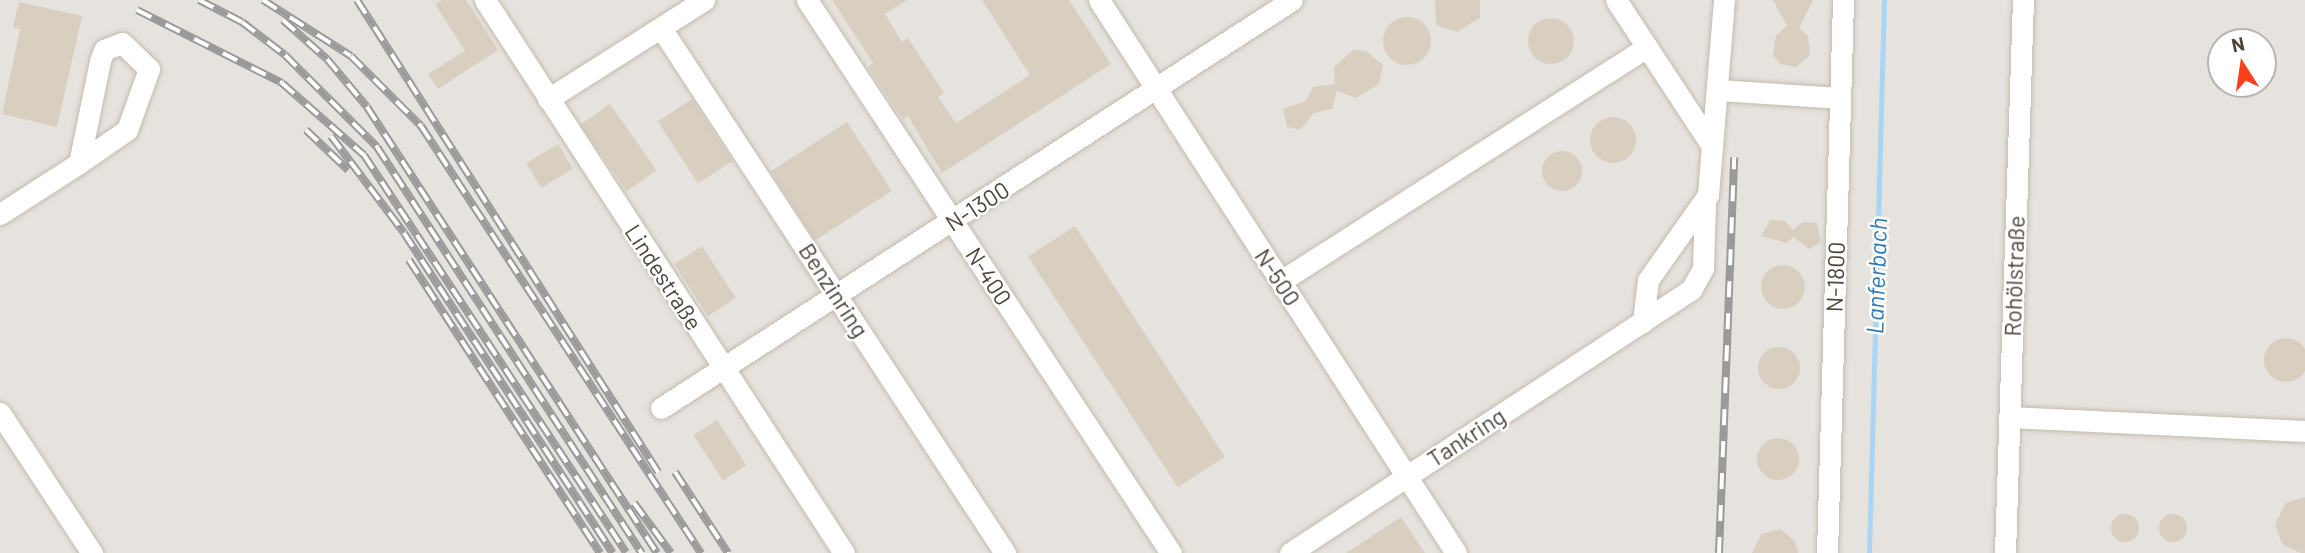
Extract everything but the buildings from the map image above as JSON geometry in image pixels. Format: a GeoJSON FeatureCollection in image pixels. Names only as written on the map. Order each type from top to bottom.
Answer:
{"type":"FeatureCollection","features":[{"type":"Feature","properties":{"kind":"lane","name":"Lindestraße"},"geometry":{"type":"LineString","coordinates":[[485,0],[844,553]]}},
{"type":"Feature","properties":{"kind":"lane"},"geometry":{"type":"LineString","coordinates":[[548,99],[704,0]]}},
{"type":"Feature","properties":{"kind":"lane","name":"N-400"},"geometry":{"type":"LineString","coordinates":[[807,0],[1171,553]]}},
{"type":"Feature","properties":{"kind":"lane","name":"N-500"},"geometry":{"type":"LineString","coordinates":[[1099,0],[1456,553]]}},
{"type":"Feature","properties":{"kind":"lane","name":"N-1300"},"geometry":{"type":"LineString","coordinates":[[661,408],[954,222],[1292,0]]}},
{"type":"Feature","properties":{"kind":"lane"},"geometry":{"type":"LineString","coordinates":[[1616,0],[1712,146]]}},
{"type":"Feature","properties":{"kind":"lane","name":"Tankring"},"geometry":{"type":"LineString","coordinates":[[1290,553],[1691,290],[1703,268],[1705,204],[1724,0]]}},
{"type":"Feature","properties":{"kind":"lane","name":"N-1800"},"geometry":{"type":"LineString","coordinates":[[1827,553],[1843,0]]}},
{"type":"Feature","properties":{"kind":"lane","name":"Rohölstraße"},"geometry":{"type":"LineString","coordinates":[[2005,553],[2023,0]]}},
{"type":"Feature","properties":{"kind":"lane","name":"Benzinring"},"geometry":{"type":"LineString","coordinates":[[661,28],[1005,553]]}},
{"type":"Feature","properties":{"kind":"lane"},"geometry":{"type":"LineString","coordinates":[[0,215],[79,163],[127,130],[143,96],[149,69],[122,43],[104,50],[100,61],[79,163]]}},
{"type":"Feature","properties":{"kind":"lane"},"geometry":{"type":"LineString","coordinates":[[1281,281],[1647,47]]}},
{"type":"Feature","properties":{"kind":"lane"},"geometry":{"type":"LineString","coordinates":[[1717,90],[1840,98]]}},
{"type":"Feature","properties":{"kind":"lane","name":"Tankring"},"geometry":{"type":"LineString","coordinates":[[1643,322],[1648,280],[1705,204]]}},
{"type":"Feature","properties":{"kind":"lane"},"geometry":{"type":"LineString","coordinates":[[0,413],[92,553]]}},
{"type":"Feature","properties":{"kind":"lane"},"geometry":{"type":"LineString","coordinates":[[2009,417],[2305,431]]}},
{"type":"Feature","properties":{"kind":"shaded area"},"geometry":{"type":"Polygon","coordinates":[[[0,0],[2305,0],[2305,553],[0,553],[0,0]]]}},
{"type":"Feature","properties":{"kind":"waterway","name":"Lanferbach"},"geometry":{"type":"LineString","coordinates":[[1869,553],[1884,0]]}},
{"type":"Feature","properties":{"kind":"railway"},"geometry":{"type":"LineString","coordinates":[[199,0],[242,22],[285,55],[377,147],[642,553]]}},
{"type":"Feature","properties":{"kind":"railway"},"geometry":{"type":"LineString","coordinates":[[263,0],[351,56],[421,126],[701,553]]}},
{"type":"Feature","properties":{"kind":"railway"},"geometry":{"type":"LineString","coordinates":[[357,0],[658,472]]}},
{"type":"Feature","properties":{"kind":"railway"},"geometry":{"type":"LineString","coordinates":[[137,10],[282,83],[364,155],[626,553]]}},
{"type":"Feature","properties":{"kind":"railway"},"geometry":{"type":"LineString","coordinates":[[283,20],[327,59],[367,107],[657,553]]}},
{"type":"Feature","properties":{"kind":"railway"},"geometry":{"type":"LineString","coordinates":[[306,130],[348,170]]}},
{"type":"Feature","properties":{"kind":"railway"},"geometry":{"type":"LineString","coordinates":[[331,136],[404,233],[613,553]]}},
{"type":"Feature","properties":{"kind":"railway"},"geometry":{"type":"LineString","coordinates":[[1719,553],[1734,157]]}},
{"type":"Feature","properties":{"kind":"railway"},"geometry":{"type":"LineString","coordinates":[[409,260],[600,553]]}},
{"type":"Feature","properties":{"kind":"railway"},"geometry":{"type":"LineString","coordinates":[[675,472],[728,553]]}},
{"type":"Feature","properties":{"kind":"railway"},"geometry":{"type":"LineString","coordinates":[[634,503],[671,553]]}}]}
